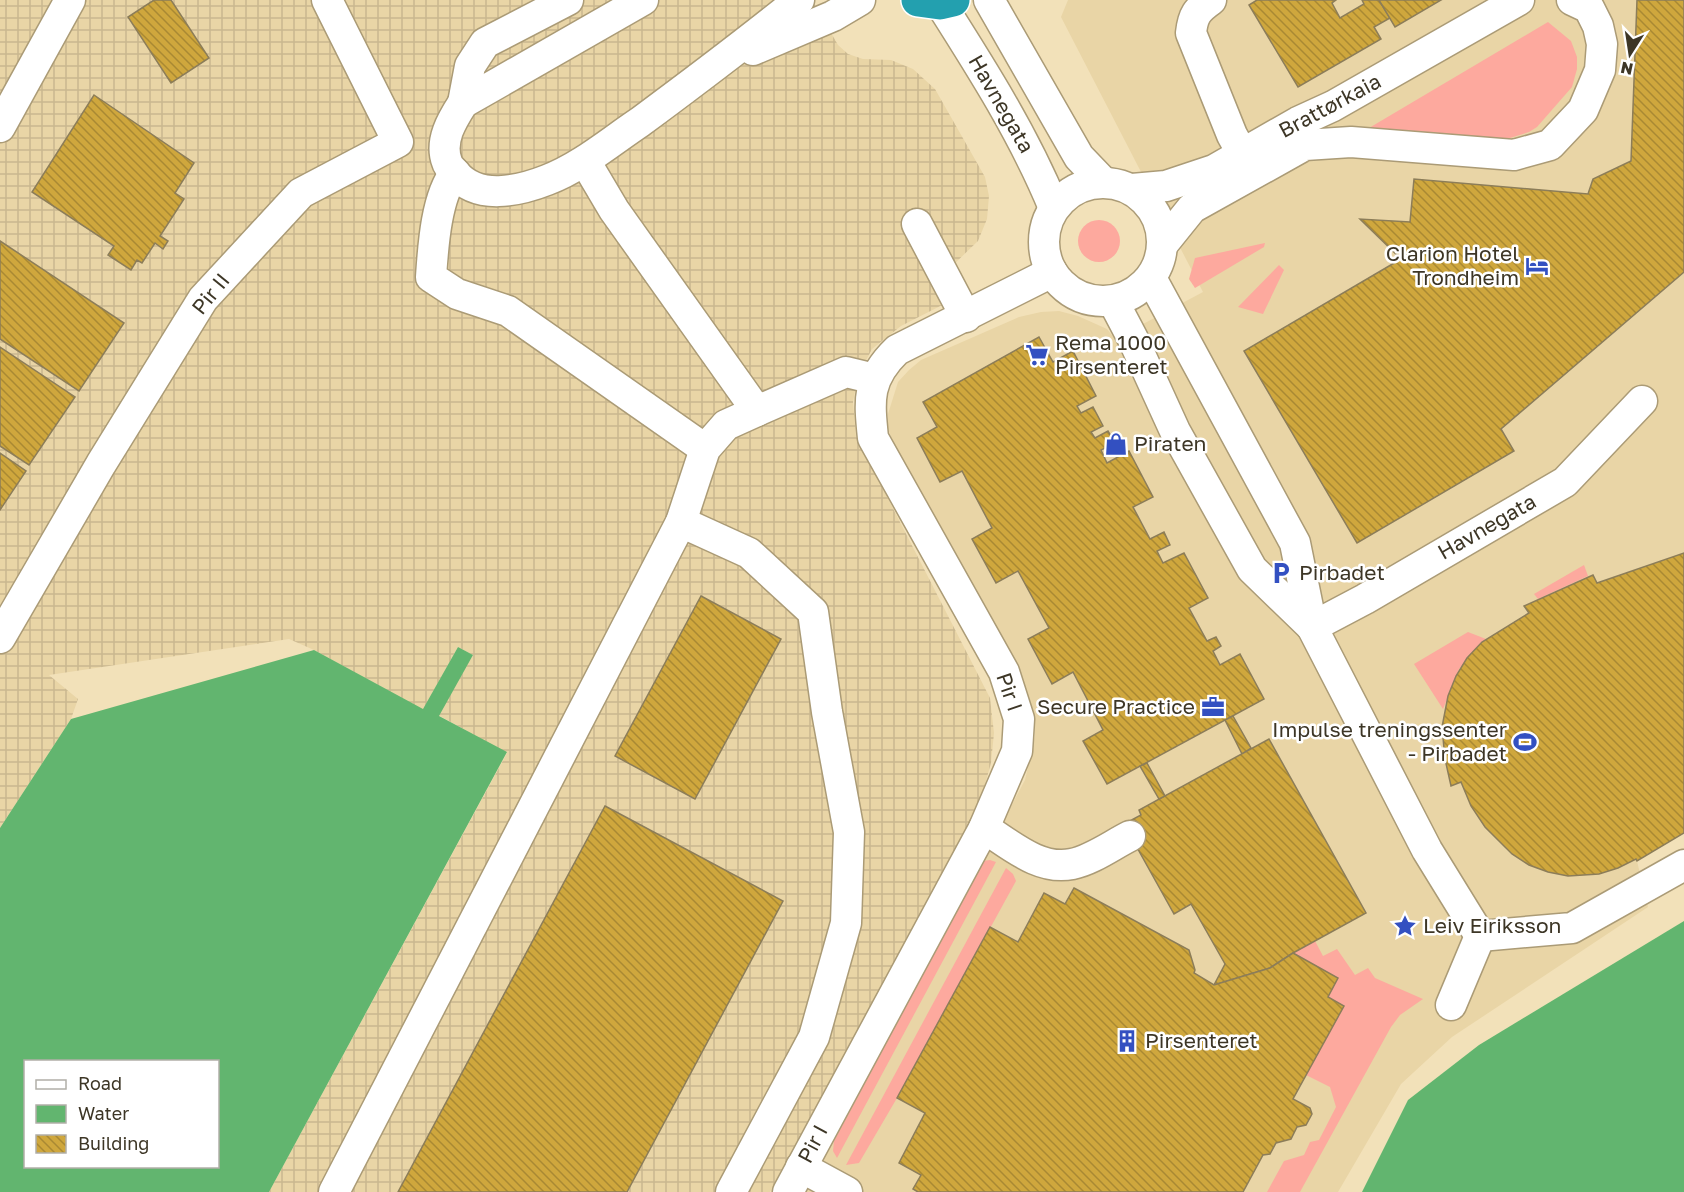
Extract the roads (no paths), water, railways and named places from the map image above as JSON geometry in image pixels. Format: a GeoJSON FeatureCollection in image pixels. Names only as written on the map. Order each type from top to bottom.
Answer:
{"type":"FeatureCollection","features":[{"type":"Feature","properties":{"kind":"street"},"geometry":{"type":"LineString","coordinates":[[0,126],[70,0]]}},
{"type":"Feature","properties":{"kind":"street"},"geometry":{"type":"LineString","coordinates":[[327,0],[398,142],[449,160],[460,181],[487,192],[513,190],[548,180],[585,161],[720,64],[799,0]]}},
{"type":"Feature","properties":{"kind":"street"},"geometry":{"type":"LineString","coordinates":[[568,0],[485,43],[470,66],[463,103],[450,123],[448,182],[434,236],[431,277],[458,294],[508,311],[705,449]]}},
{"type":"Feature","properties":{"kind":"street"},"geometry":{"type":"LineString","coordinates":[[463,103],[643,0]]}},
{"type":"Feature","properties":{"kind":"street"},"geometry":{"type":"LineString","coordinates":[[720,64],[833,16],[860,0]]}},
{"type":"Feature","properties":{"kind":"street","name":"Havnegata"},"geometry":{"type":"LineString","coordinates":[[989,0],[1079,157],[1103,182]]}},
{"type":"Feature","properties":{"kind":"street"},"geometry":{"type":"LineString","coordinates":[[1211,0],[1198,9],[1192,22],[1191,33],[1232,135],[1248,164]]}},
{"type":"Feature","properties":{"kind":"street","name":"Brattørkaia"},"geometry":{"type":"LineString","coordinates":[[1132,189],[1166,186],[1214,170],[1248,164],[1298,122],[1333,106],[1520,0]]}},
{"type":"Feature","properties":{"kind":"street"},"geometry":{"type":"LineString","coordinates":[[1163,244],[1192,208],[1248,164],[1305,145],[1351,142],[1514,155],[1550,145],[1582,110],[1600,70],[1602,44],[1599,26],[1588,8],[1572,0]]}},
{"type":"Feature","properties":{"kind":"street","name":"Havnegata"},"geometry":{"type":"LineString","coordinates":[[937,1],[990,82],[1037,167],[1054,208]]}},
{"type":"Feature","properties":{"kind":"street","name":"Pir II"},"geometry":{"type":"LineString","coordinates":[[0,638],[101,464],[203,299],[301,193],[398,142]]}},
{"type":"Feature","properties":{"kind":"street"},"geometry":{"type":"LineString","coordinates":[[585,161],[620,218],[756,411]]}},
{"type":"Feature","properties":{"kind":"street"},"geometry":{"type":"LineString","coordinates":[[1103,182],[1118,183],[1132,189],[1148,201],[1158,218],[1163,244],[1160,262],[1151,278],[1141,289],[1128,296],[1113,301],[1095,301],[1078,296],[1063,286],[1052,272],[1045,257],[1043,240],[1046,223],[1054,208],[1067,194],[1084,185],[1103,182]]}},
{"type":"Feature","properties":{"kind":"street"},"geometry":{"type":"LineString","coordinates":[[917,224],[966,316]]}},
{"type":"Feature","properties":{"kind":"street","name":"Pir I"},"geometry":{"type":"LineString","coordinates":[[794,1180],[984,828],[1017,751],[1019,719],[1004,672],[873,438],[869,405],[875,379],[883,363],[897,350],[1052,272]]}},
{"type":"Feature","properties":{"kind":"street"},"geometry":{"type":"LineString","coordinates":[[1151,278],[1295,543],[1312,627],[1427,850],[1480,936]]}},
{"type":"Feature","properties":{"kind":"street"},"geometry":{"type":"LineString","coordinates":[[1113,301],[1175,431],[1252,569],[1312,627]]}},
{"type":"Feature","properties":{"kind":"street"},"geometry":{"type":"LineString","coordinates":[[1133,339],[1197,429],[1264,538],[1208,422],[1193,355]]}},
{"type":"Feature","properties":{"kind":"street"},"geometry":{"type":"LineString","coordinates":[[334,1192],[681,522],[705,449],[726,425],[846,372],[875,379]]}},
{"type":"Feature","properties":{"kind":"street","name":"Havnegata"},"geometry":{"type":"LineString","coordinates":[[1312,627],[1365,599],[1565,482],[1642,401]]}},
{"type":"Feature","properties":{"kind":"street"},"geometry":{"type":"LineString","coordinates":[[681,522],[749,553],[813,612],[827,712],[849,832],[846,923],[814,1037],[731,1192]]}},
{"type":"Feature","properties":{"kind":"street"},"geometry":{"type":"LineString","coordinates":[[984,828],[1029,857],[1057,865],[1072,864],[1130,836]]}},
{"type":"Feature","properties":{"kind":"street"},"geometry":{"type":"LineString","coordinates":[[1480,936],[1572,928],[1684,865]]}},
{"type":"Feature","properties":{"kind":"street"},"geometry":{"type":"LineString","coordinates":[[1451,1005],[1480,936]]}},
{"type":"Feature","properties":{"kind":"street"},"geometry":{"type":"LineString","coordinates":[[794,1180],[847,1192]]}},
{"type":"Feature","properties":{"kind":"water"},"geometry":{"type":"Polygon","coordinates":[[[458,647],[473,655],[439,716],[507,752],[269,1192],[0,1192],[0,828],[71,719],[314,650],[423,709],[458,647]]]}},
{"type":"Feature","properties":{"kind":"water"},"geometry":{"type":"Polygon","coordinates":[[[1684,921],[1684,1192],[1362,1192],[1408,1100],[1479,1045],[1684,921]]]}},
{"type":"Feature","properties":{"kind":"place","name":"Clarion Hotel Trondheim"},"geometry":{"type":"Point","coordinates":[1537,266]}},
{"type":"Feature","properties":{"kind":"place","name":"Rema 1000 Pirsenteret"},"geometry":{"type":"Point","coordinates":[1037,355]}},
{"type":"Feature","properties":{"kind":"place","name":"Piraten"},"geometry":{"type":"Point","coordinates":[1116,444]}},
{"type":"Feature","properties":{"kind":"place","name":"Pirbadet"},"geometry":{"type":"Point","coordinates":[1281,573]}},
{"type":"Feature","properties":{"kind":"place","name":"Secure Practice"},"geometry":{"type":"Point","coordinates":[1213,707]}},
{"type":"Feature","properties":{"kind":"place","name":"Impulse treningssenter - Pirbadet"},"geometry":{"type":"Point","coordinates":[1525,742]}},
{"type":"Feature","properties":{"kind":"place","name":"Leiv Eiriksson"},"geometry":{"type":"Point","coordinates":[1405,926]}},
{"type":"Feature","properties":{"kind":"place","name":"Pirsenteret"},"geometry":{"type":"Point","coordinates":[1127,1041]}}]}
